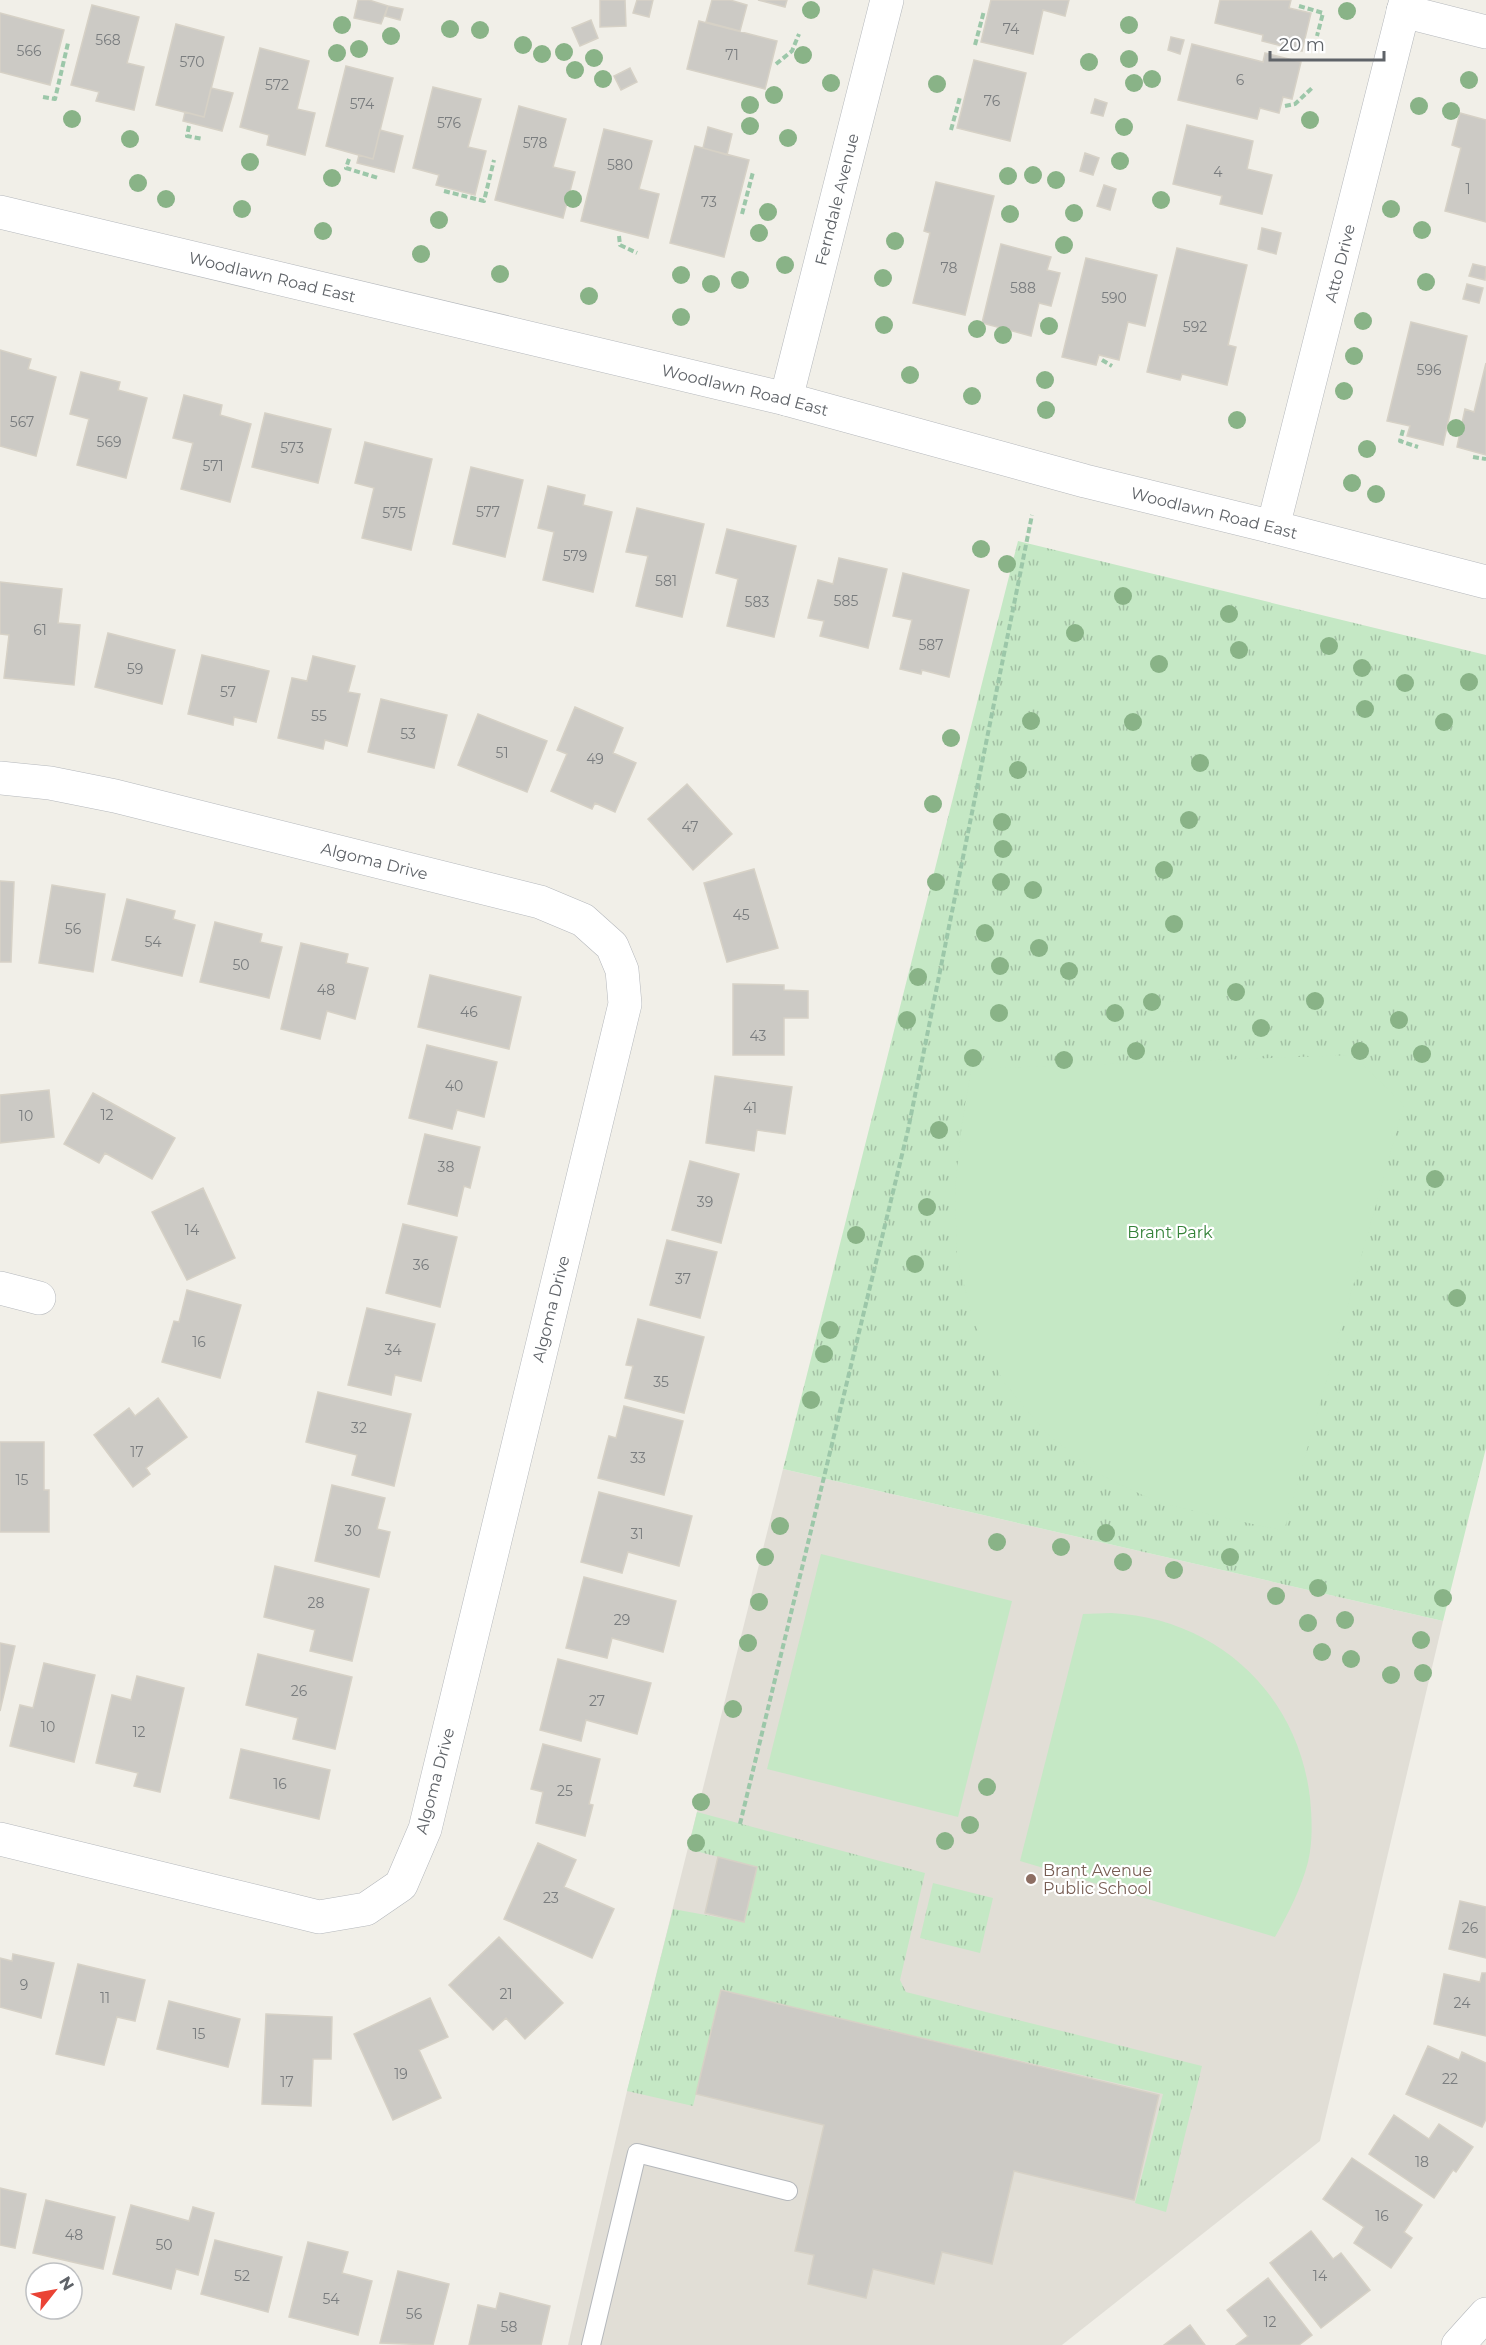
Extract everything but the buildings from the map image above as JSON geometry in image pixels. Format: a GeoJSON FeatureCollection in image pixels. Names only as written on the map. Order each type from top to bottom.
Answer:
{"type":"FeatureCollection","features":[{"type":"Feature","properties":{"kind":"street","name":"Ferndale Avenue"},"geometry":{"type":"LineString","coordinates":[[786,399],[887,0]]}},
{"type":"Feature","properties":{"kind":"street"},"geometry":{"type":"LineString","coordinates":[[1405,6],[1486,32]]}},
{"type":"Feature","properties":{"kind":"street","name":"Atto Drive"},"geometry":{"type":"LineString","coordinates":[[1273,526],[1405,6]]}},
{"type":"Feature","properties":{"kind":"street","name":"Woodlawn Road East"},"geometry":{"type":"LineString","coordinates":[[0,212],[786,399],[1085,482],[1273,526],[1486,582]]}},
{"type":"Feature","properties":{"kind":"street","name":"Algoma Drive"},"geometry":{"type":"LineString","coordinates":[[0,778],[50,783],[115,796],[540,902],[583,920],[612,946],[622,970],[626,1004],[424,1829],[401,1885],[366,1909],[319,1917],[0,1839]]}},
{"type":"Feature","properties":{"kind":"street"},"geometry":{"type":"LineString","coordinates":[[0,1288],[39,1298]]}},
{"type":"Feature","properties":{"kind":"street"},"geometry":{"type":"LineString","coordinates":[[1458,2345],[1486,2314]]}},
{"type":"Feature","properties":{"kind":"lane"},"geometry":{"type":"LineString","coordinates":[[591,2345],[637,2153],[788,2191]]}},
{"type":"Feature","properties":{"kind":"path"},"geometry":{"type":"LineString","coordinates":[[1299,6],[1323,13],[1317,36]]}},
{"type":"Feature","properties":{"kind":"path"},"geometry":{"type":"LineString","coordinates":[[975,45],[984,11]]}},
{"type":"Feature","properties":{"kind":"path"},"geometry":{"type":"LineString","coordinates":[[776,64],[792,51],[799,33]]}},
{"type":"Feature","properties":{"kind":"path"},"geometry":{"type":"LineString","coordinates":[[43,97],[55,99],[68,43]]}},
{"type":"Feature","properties":{"kind":"path"},"geometry":{"type":"LineString","coordinates":[[1285,106],[1294,104],[1312,88]]}},
{"type":"Feature","properties":{"kind":"path"},"geometry":{"type":"LineString","coordinates":[[951,130],[960,97]]}},
{"type":"Feature","properties":{"kind":"path"},"geometry":{"type":"LineString","coordinates":[[189,126],[187,136],[203,139]]}},
{"type":"Feature","properties":{"kind":"path"},"geometry":{"type":"LineString","coordinates":[[348,159],[346,168],[378,178]]}},
{"type":"Feature","properties":{"kind":"path"},"geometry":{"type":"LineString","coordinates":[[444,191],[484,201],[494,160]]}},
{"type":"Feature","properties":{"kind":"path"},"geometry":{"type":"LineString","coordinates":[[742,214],[753,172]]}},
{"type":"Feature","properties":{"kind":"path"},"geometry":{"type":"LineString","coordinates":[[619,236],[620,245],[637,253]]}},
{"type":"Feature","properties":{"kind":"path"},"geometry":{"type":"LineString","coordinates":[[1102,360],[1112,366]]}},
{"type":"Feature","properties":{"kind":"path"},"geometry":{"type":"LineString","coordinates":[[1403,430],[1400,441],[1418,447]]}},
{"type":"Feature","properties":{"kind":"path"},"geometry":{"type":"LineString","coordinates":[[1473,457],[1486,459]]}},
{"type":"Feature","properties":{"kind":"path"},"geometry":{"type":"LineString","coordinates":[[740,1824],[908,1130],[1032,515]]}},
{"type":"Feature","properties":{"kind":"shaded area","name":"Brant Avenue Public School"},"geometry":{"type":"Polygon","coordinates":[[[783,1469],[1443,1621],[1320,2141],[1062,2345],[568,2345],[627,2091],[783,1469]]]}},
{"type":"Feature","properties":{"kind":"green space","name":"Brant Park"},"geometry":{"type":"Polygon","coordinates":[[[1018,541],[1486,655],[1486,1448],[1443,1621],[783,1469],[1018,541]]]}},
{"type":"Feature","properties":{"kind":"green space"},"geometry":{"type":"Polygon","coordinates":[[[1353,1055],[1404,1105],[1284,1531],[1159,1503],[1099,1474],[1046,1433],[1003,1381],[973,1321],[957,1256],[955,1189],[971,1069],[1353,1055]]]}},
{"type":"Feature","properties":{"kind":"green space"},"geometry":{"type":"Polygon","coordinates":[[[821,1554],[1012,1601],[958,1817],[767,1769],[821,1554]]]}},
{"type":"Feature","properties":{"kind":"green space"},"geometry":{"type":"Polygon","coordinates":[[[1111,1613],[1149,1618],[1185,1629],[1217,1646],[1245,1668],[1269,1695],[1289,1726],[1302,1760],[1310,1798],[1312,1822],[1310,1854],[1302,1882],[1275,1937],[1020,1861],[1083,1614],[1111,1613]]]}},
{"type":"Feature","properties":{"kind":"green space"},"geometry":{"type":"Polygon","coordinates":[[[697,1812],[925,1873],[900,1980],[906,1992],[1202,2066],[1166,2212],[1135,2203],[1163,2094],[722,1991],[693,2106],[627,2091],[673,1909],[744,1922],[757,1867],[688,1849],[697,1812]]]}},
{"type":"Feature","properties":{"kind":"green space"},"geometry":{"type":"Polygon","coordinates":[[[933,1883],[993,1898],[980,1953],[920,1938],[933,1883]]]}},
{"type":"Feature","properties":{"kind":"place","name":"Brant Avenue Public School"},"geometry":{"type":"Point","coordinates":[1031,1879]}}]}
